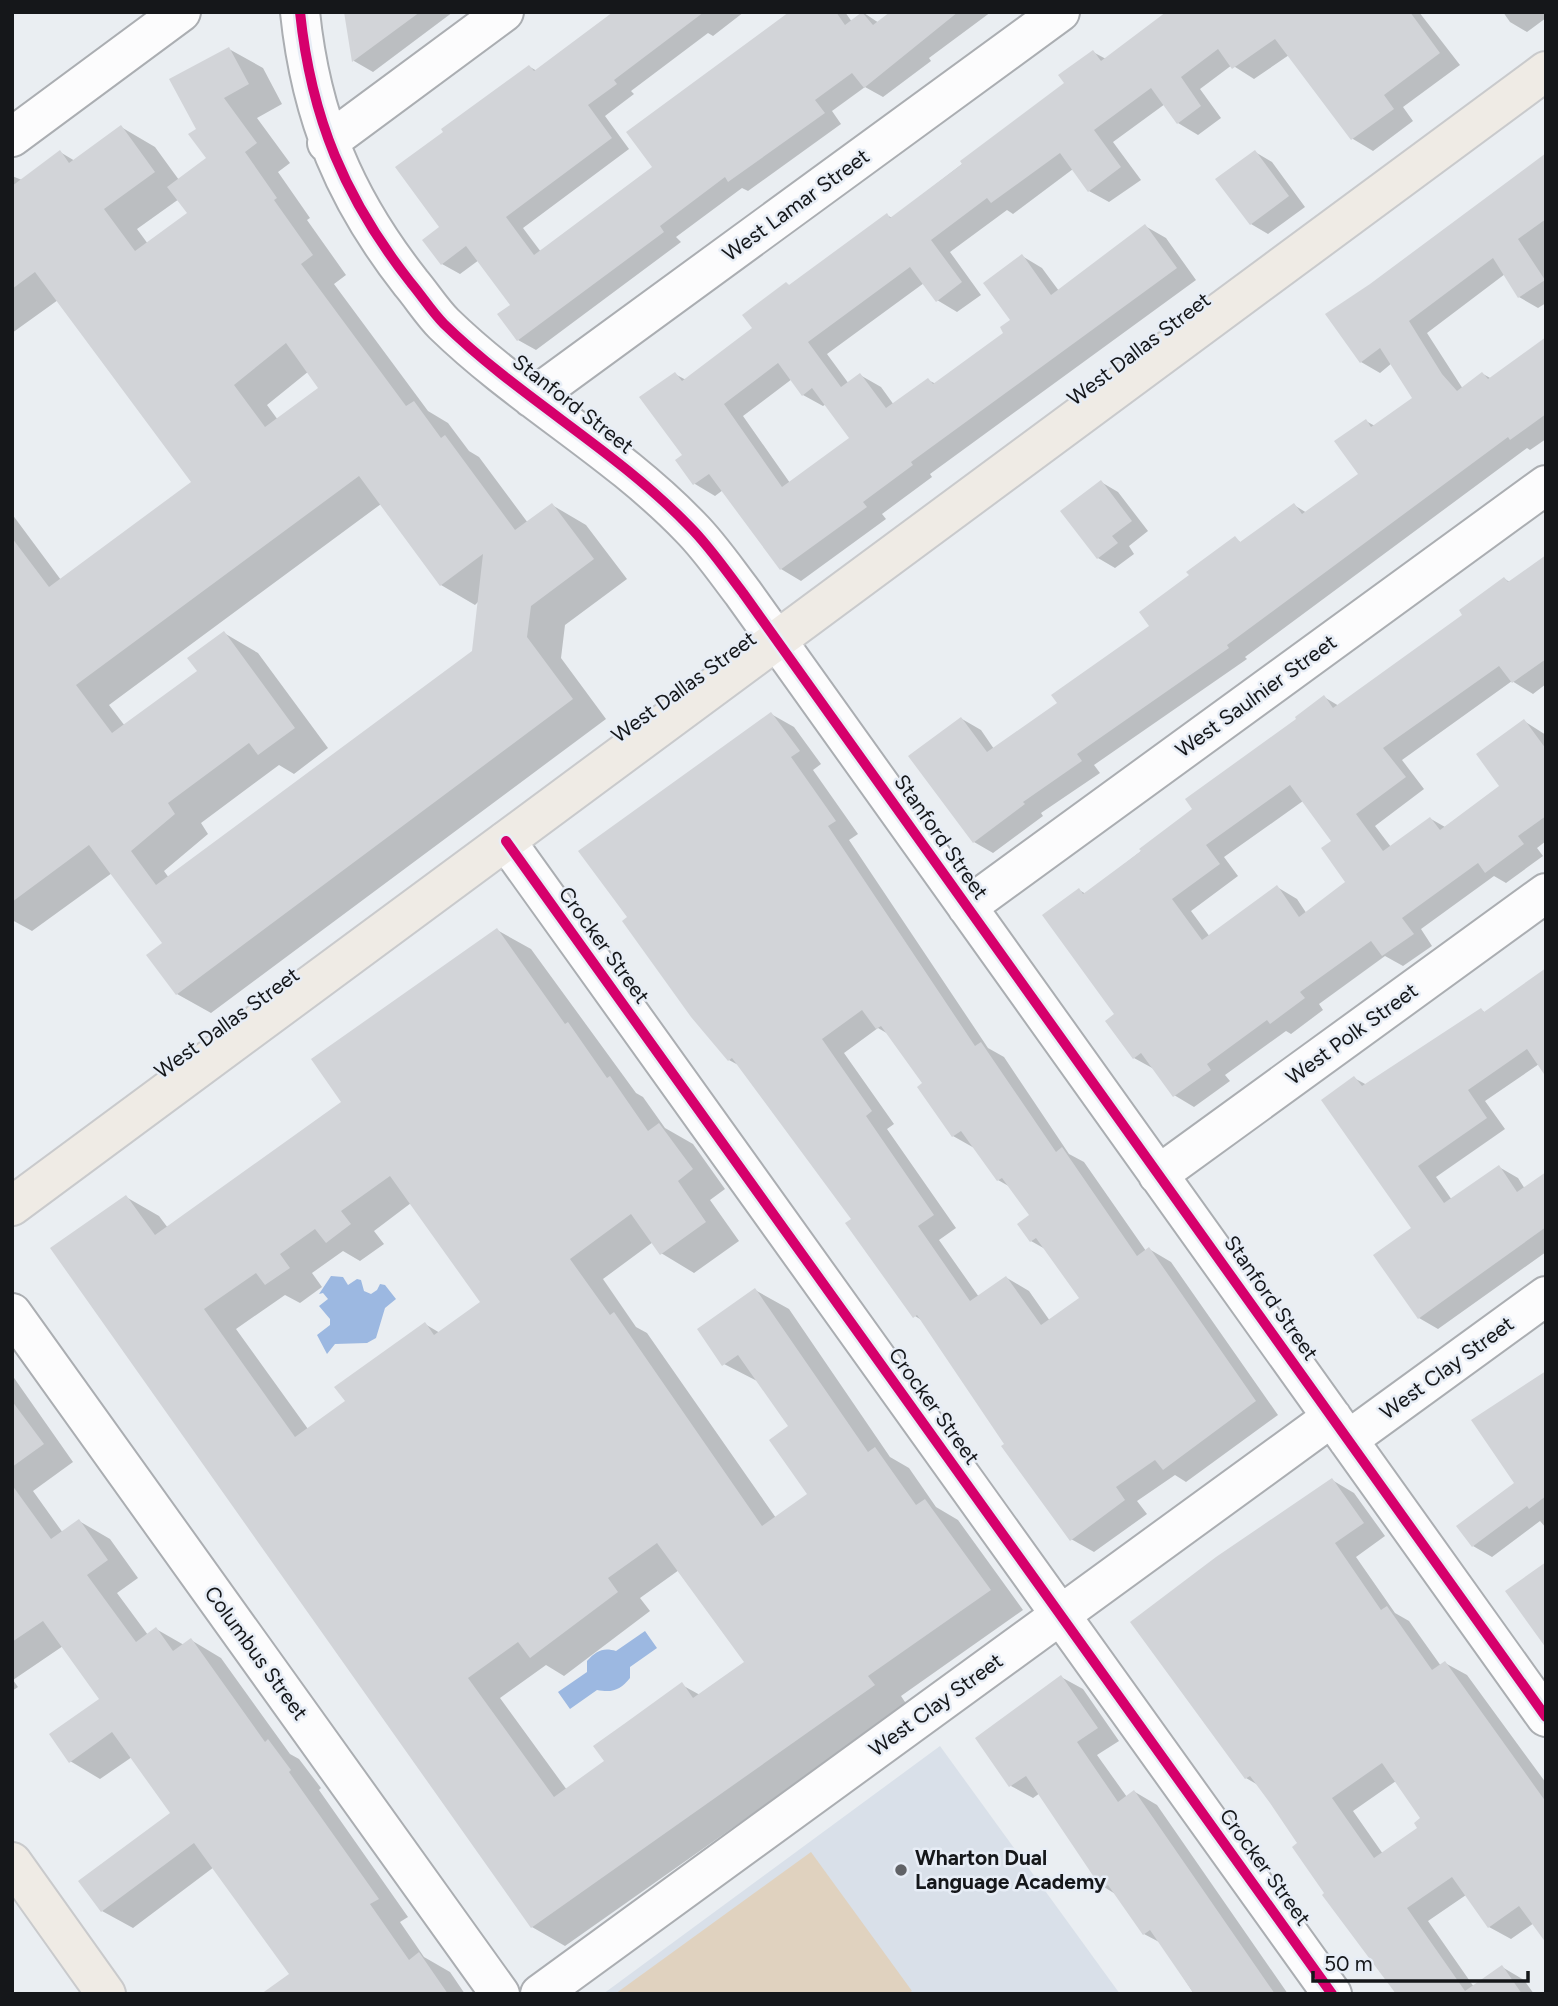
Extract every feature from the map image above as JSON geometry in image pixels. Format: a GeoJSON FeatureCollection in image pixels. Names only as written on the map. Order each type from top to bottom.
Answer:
{"type":"FeatureCollection","features":[{"type":"Feature","properties":{"kind":"main road","name":"West Dallas Street"},"geometry":{"type":"LineString","coordinates":[[12,1206],[778,642],[1546,71]]}},
{"type":"Feature","properties":{"kind":"main road"},"geometry":{"type":"LineString","coordinates":[[12,1862],[106,1994]]}},
{"type":"Feature","properties":{"kind":"street"},"geometry":{"type":"LineString","coordinates":[[12,137],[181,12]]}},
{"type":"Feature","properties":{"kind":"street","name":"Stanford Street"},"geometry":{"type":"LineString","coordinates":[[300,12],[305,65],[327,143],[357,203],[387,249],[443,323],[532,398],[631,474],[691,527],[778,642],[1544,1710]]}},
{"type":"Feature","properties":{"kind":"street"},"geometry":{"type":"LineString","coordinates":[[327,143],[504,12]]}},
{"type":"Feature","properties":{"kind":"street","name":"West Lamar Street"},"geometry":{"type":"LineString","coordinates":[[532,398],[1060,12]]}},
{"type":"Feature","properties":{"kind":"street","name":"West Saulnier Street"},"geometry":{"type":"LineString","coordinates":[[967,907],[1546,485]]}},
{"type":"Feature","properties":{"kind":"street","name":"Crocker Street"},"geometry":{"type":"LineString","coordinates":[[506,841],[1332,1994]]}},
{"type":"Feature","properties":{"kind":"street","name":"West Polk Street"},"geometry":{"type":"LineString","coordinates":[[1158,1175],[1546,893]]}},
{"type":"Feature","properties":{"kind":"street","name":"West Clay Street"},"geometry":{"type":"LineString","coordinates":[[540,1994],[1060,1615],[1546,1296]]}},
{"type":"Feature","properties":{"kind":"street","name":"Columbus Street"},"geometry":{"type":"LineString","coordinates":[[12,1313],[500,1994]]}},
{"type":"Feature","properties":{"kind":"shaded area","name":"Wharton Dual Language Academy"},"geometry":{"type":"Polygon","coordinates":[[[940,1746],[1120,1994],[603,1994],[940,1746]]]}},
{"type":"Feature","properties":{"kind":"shaded area"},"geometry":{"type":"Polygon","coordinates":[[[811,1852],[912,1991],[907,1994],[615,1994],[811,1852]]]}},
{"type":"Feature","properties":{"kind":"water"},"geometry":{"type":"Polygon","coordinates":[[[331,1276],[343,1277],[348,1285],[357,1279],[361,1280],[364,1291],[371,1294],[380,1284],[385,1285],[396,1299],[385,1308],[376,1338],[367,1343],[335,1344],[327,1354],[317,1335],[330,1325],[330,1319],[319,1306],[328,1299],[323,1293],[319,1294],[331,1276]]]}},
{"type":"Feature","properties":{"kind":"water"},"geometry":{"type":"Polygon","coordinates":[[[645,1631],[657,1648],[630,1667],[630,1678],[612,1691],[597,1690],[570,1709],[558,1692],[587,1672],[587,1661],[597,1652],[616,1651],[645,1631]]]}},
{"type":"Feature","properties":{"kind":"building"},"geometry":{"type":"Polygon","coordinates":[[[344,12],[420,12],[352,62],[344,12]]]}},
{"type":"Feature","properties":{"kind":"building"},"geometry":{"type":"Polygon","coordinates":[[[613,12],[704,12],[614,80],[617,84],[588,105],[612,138],[506,217],[534,255],[652,167],[626,132],[789,12],[836,12],[845,25],[862,12],[873,25],[890,12],[958,12],[864,88],[852,73],[815,100],[825,113],[728,182],[725,177],[660,226],[664,232],[517,341],[497,314],[510,305],[466,246],[441,265],[422,240],[439,227],[395,167],[443,132],[441,129],[529,65],[534,71],[613,12]]]}},
{"type":"Feature","properties":{"kind":"building"},"geometry":{"type":"Polygon","coordinates":[[[1166,12],[1410,12],[1440,53],[1384,95],[1394,109],[1351,140],[1275,39],[1232,69],[1218,49],[1181,77],[1201,106],[1177,124],[1151,88],[1094,130],[1121,167],[1088,192],[1060,153],[991,203],[987,198],[931,240],[962,282],[936,302],[910,267],[808,342],[841,387],[860,373],[886,408],[928,378],[933,384],[1003,333],[1000,327],[1010,320],[983,283],[1022,254],[1051,295],[1145,224],[1177,268],[911,462],[913,465],[863,502],[867,507],[780,570],[709,474],[693,485],[675,460],[682,455],[639,397],[675,372],[682,381],[752,328],[742,315],[786,282],[789,285],[887,213],[890,218],[962,164],[960,161],[1064,83],[1058,75],[1093,50],[1101,61],[1166,12]],[[778,363],[724,404],[782,487],[849,438],[812,388],[802,396],[778,363]]]}},
{"type":"Feature","properties":{"kind":"building"},"geometry":{"type":"Polygon","coordinates":[[[229,47],[249,84],[224,98],[257,143],[245,152],[277,198],[274,200],[313,255],[301,264],[406,406],[414,401],[441,438],[445,435],[515,530],[552,503],[594,559],[531,606],[527,637],[573,699],[176,995],[146,955],[162,943],[89,845],[12,902],[12,538],[49,587],[191,482],[35,272],[12,289],[12,186],[60,150],[69,163],[121,125],[155,172],[104,209],[135,251],[187,213],[167,187],[206,158],[188,134],[196,129],[169,79],[229,47]],[[286,343],[234,385],[265,427],[318,388],[286,343]],[[359,476],[76,685],[112,733],[197,671],[187,658],[224,631],[295,728],[258,755],[249,743],[168,803],[175,814],[131,851],[156,885],[472,651],[483,554],[440,586],[359,476]]]}},
{"type":"Feature","properties":{"kind":"building"},"geometry":{"type":"Polygon","coordinates":[[[1255,150],[1289,196],[1250,225],[1215,179],[1255,150]]]}},
{"type":"Feature","properties":{"kind":"building"},"geometry":{"type":"Polygon","coordinates":[[[1546,153],[1546,219],[1518,239],[1545,280],[1518,298],[1493,258],[1409,321],[1442,374],[1457,391],[1482,372],[1488,379],[1546,337],[1546,414],[1510,440],[1508,437],[1227,645],[1229,648],[1077,754],[1082,761],[1023,802],[1025,804],[973,843],[908,756],[961,717],[987,752],[1057,703],[1051,695],[1149,626],[1139,612],[1189,575],[1186,572],[1235,536],[1240,542],[1294,503],[1302,514],[1358,474],[1334,441],[1366,419],[1371,427],[1412,398],[1380,348],[1360,363],[1325,314],[1370,284],[1546,153]]]}},
{"type":"Feature","properties":{"kind":"building"},"geometry":{"type":"Polygon","coordinates":[[[1101,480],[1132,521],[1112,536],[1118,543],[1097,559],[1060,511],[1101,480]]]}},
{"type":"Feature","properties":{"kind":"building"},"geometry":{"type":"Polygon","coordinates":[[[1546,555],[1546,659],[1512,683],[1499,666],[1383,748],[1406,777],[1356,814],[1383,851],[1430,817],[1440,830],[1499,786],[1476,754],[1524,719],[1546,749],[1546,816],[1518,836],[1524,844],[1485,873],[1478,863],[1402,918],[1414,934],[1382,956],[1371,941],[1300,992],[1305,998],[1270,1024],[1267,1020],[1207,1064],[1211,1070],[1173,1097],[1141,1053],[1133,1059],[1105,1021],[1114,1014],[1042,915],[1079,888],[1083,894],[1141,851],[1139,849],[1192,809],[1185,799],[1296,719],[1295,717],[1324,695],[1333,708],[1462,615],[1459,610],[1504,577],[1508,582],[1546,555]],[[1290,785],[1206,845],[1220,864],[1172,899],[1202,940],[1277,885],[1299,917],[1345,882],[1321,848],[1331,841],[1290,785]]]}},
{"type":"Feature","properties":{"kind":"building"},"geometry":{"type":"Polygon","coordinates":[[[771,712],[800,751],[791,757],[836,821],[828,826],[975,1046],[981,1042],[1056,1152],[1062,1147],[1137,1256],[1149,1247],[1256,1401],[1163,1470],[1155,1460],[1116,1487],[1125,1500],[1070,1541],[1001,1446],[1004,1444],[917,1315],[913,1318],[845,1223],[851,1219],[732,1058],[728,1061],[691,1017],[622,921],[627,917],[578,851],[771,712]],[[862,1010],[822,1039],[872,1111],[866,1116],[934,1215],[918,1226],[970,1301],[1006,1276],[1041,1325],[1079,1298],[1036,1238],[1030,1242],[1017,1224],[1029,1215],[1002,1178],[997,1181],[961,1131],[952,1137],[917,1087],[922,1083],[881,1026],[876,1029],[862,1010]]]}},
{"type":"Feature","properties":{"kind":"building"},"geometry":{"type":"Polygon","coordinates":[[[497,928],[565,1024],[568,1022],[607,1078],[610,1076],[648,1131],[659,1123],[693,1169],[678,1181],[706,1222],[660,1255],[631,1214],[570,1259],[610,1315],[614,1312],[762,1526],[807,1494],[769,1440],[788,1426],[738,1355],[722,1366],[697,1329],[755,1288],[868,1452],[875,1447],[916,1505],[925,1499],[991,1590],[868,1676],[875,1685],[531,1928],[50,1248],[126,1195],[155,1235],[341,1102],[311,1059],[497,928]],[[390,1176],[341,1211],[351,1224],[326,1243],[315,1229],[280,1254],[290,1268],[265,1285],[256,1273],[204,1309],[295,1437],[345,1401],[334,1387],[425,1322],[434,1335],[480,1302],[390,1176]],[[657,1543],[608,1578],[618,1592],[530,1658],[518,1642],[468,1678],[554,1797],[604,1761],[593,1746],[682,1682],[693,1698],[744,1662],[657,1543]]]}},
{"type":"Feature","properties":{"kind":"building"},"geometry":{"type":"Polygon","coordinates":[[[1546,968],[1546,1077],[1527,1049],[1468,1090],[1487,1118],[1418,1166],[1444,1203],[1499,1165],[1517,1192],[1546,1172],[1546,1227],[1418,1319],[1373,1255],[1411,1228],[1321,1100],[1354,1076],[1362,1086],[1481,1008],[1484,1012],[1546,968]]]}},
{"type":"Feature","properties":{"kind":"building"},"geometry":{"type":"Polygon","coordinates":[[[1546,1371],[1546,1496],[1529,1509],[1527,1506],[1472,1547],[1456,1526],[1514,1483],[1471,1420],[1546,1371]]]}},
{"type":"Feature","properties":{"kind":"building"},"geometry":{"type":"Polygon","coordinates":[[[12,1401],[44,1444],[12,1467],[12,1401]]]}},
{"type":"Feature","properties":{"kind":"building"},"geometry":{"type":"Polygon","coordinates":[[[1332,1478],[1364,1523],[1335,1543],[1381,1610],[1387,1606],[1432,1670],[1445,1661],[1546,1802],[1546,1943],[1519,1906],[1488,1928],[1452,1877],[1407,1908],[1465,1991],[1502,1965],[1522,1994],[1396,1994],[1322,1895],[1324,1893],[1292,1847],[1297,1843],[1270,1803],[1250,1776],[1245,1779],[1130,1622],[1216,1557],[1332,1478]],[[1382,1763],[1332,1798],[1374,1858],[1417,1828],[1414,1823],[1420,1818],[1382,1763]]]}},
{"type":"Feature","properties":{"kind":"building"},"geometry":{"type":"Polygon","coordinates":[[[12,1485],[51,1539],[79,1519],[108,1560],[87,1575],[136,1642],[156,1627],[173,1651],[191,1638],[265,1742],[268,1739],[291,1770],[289,1772],[379,1899],[370,1904],[409,1960],[419,1952],[448,1994],[261,1994],[289,1974],[194,1843],[101,1912],[78,1881],[170,1813],[112,1732],[69,1763],[49,1734],[99,1699],[43,1621],[12,1642],[12,1485]]]}},
{"type":"Feature","properties":{"kind":"building"},"geometry":{"type":"Polygon","coordinates":[[[1546,1562],[1546,1648],[1505,1591],[1546,1562]]]}},
{"type":"Feature","properties":{"kind":"building"},"geometry":{"type":"Polygon","coordinates":[[[1061,1675],[1098,1728],[1077,1742],[1118,1802],[1134,1790],[1275,1994],[1194,1994],[1150,1930],[1143,1935],[1108,1885],[1102,1889],[1026,1776],[1009,1787],[975,1738],[1061,1675]]]}},
{"type":"Feature","properties":{"kind":"cycle path"},"geometry":{"type":"LineString","coordinates":[[300,12],[313,87],[335,156],[367,220],[388,252],[431,309],[473,351],[631,473],[690,527],[711,551],[1546,1717]]}},
{"type":"Feature","properties":{"kind":"cycle path"},"geometry":{"type":"LineString","coordinates":[[506,841],[1332,1994]]}},
{"type":"Feature","properties":{"kind":"place","name":"Wharton Dual Language Academy"},"geometry":{"type":"Point","coordinates":[901,1870]}}]}
